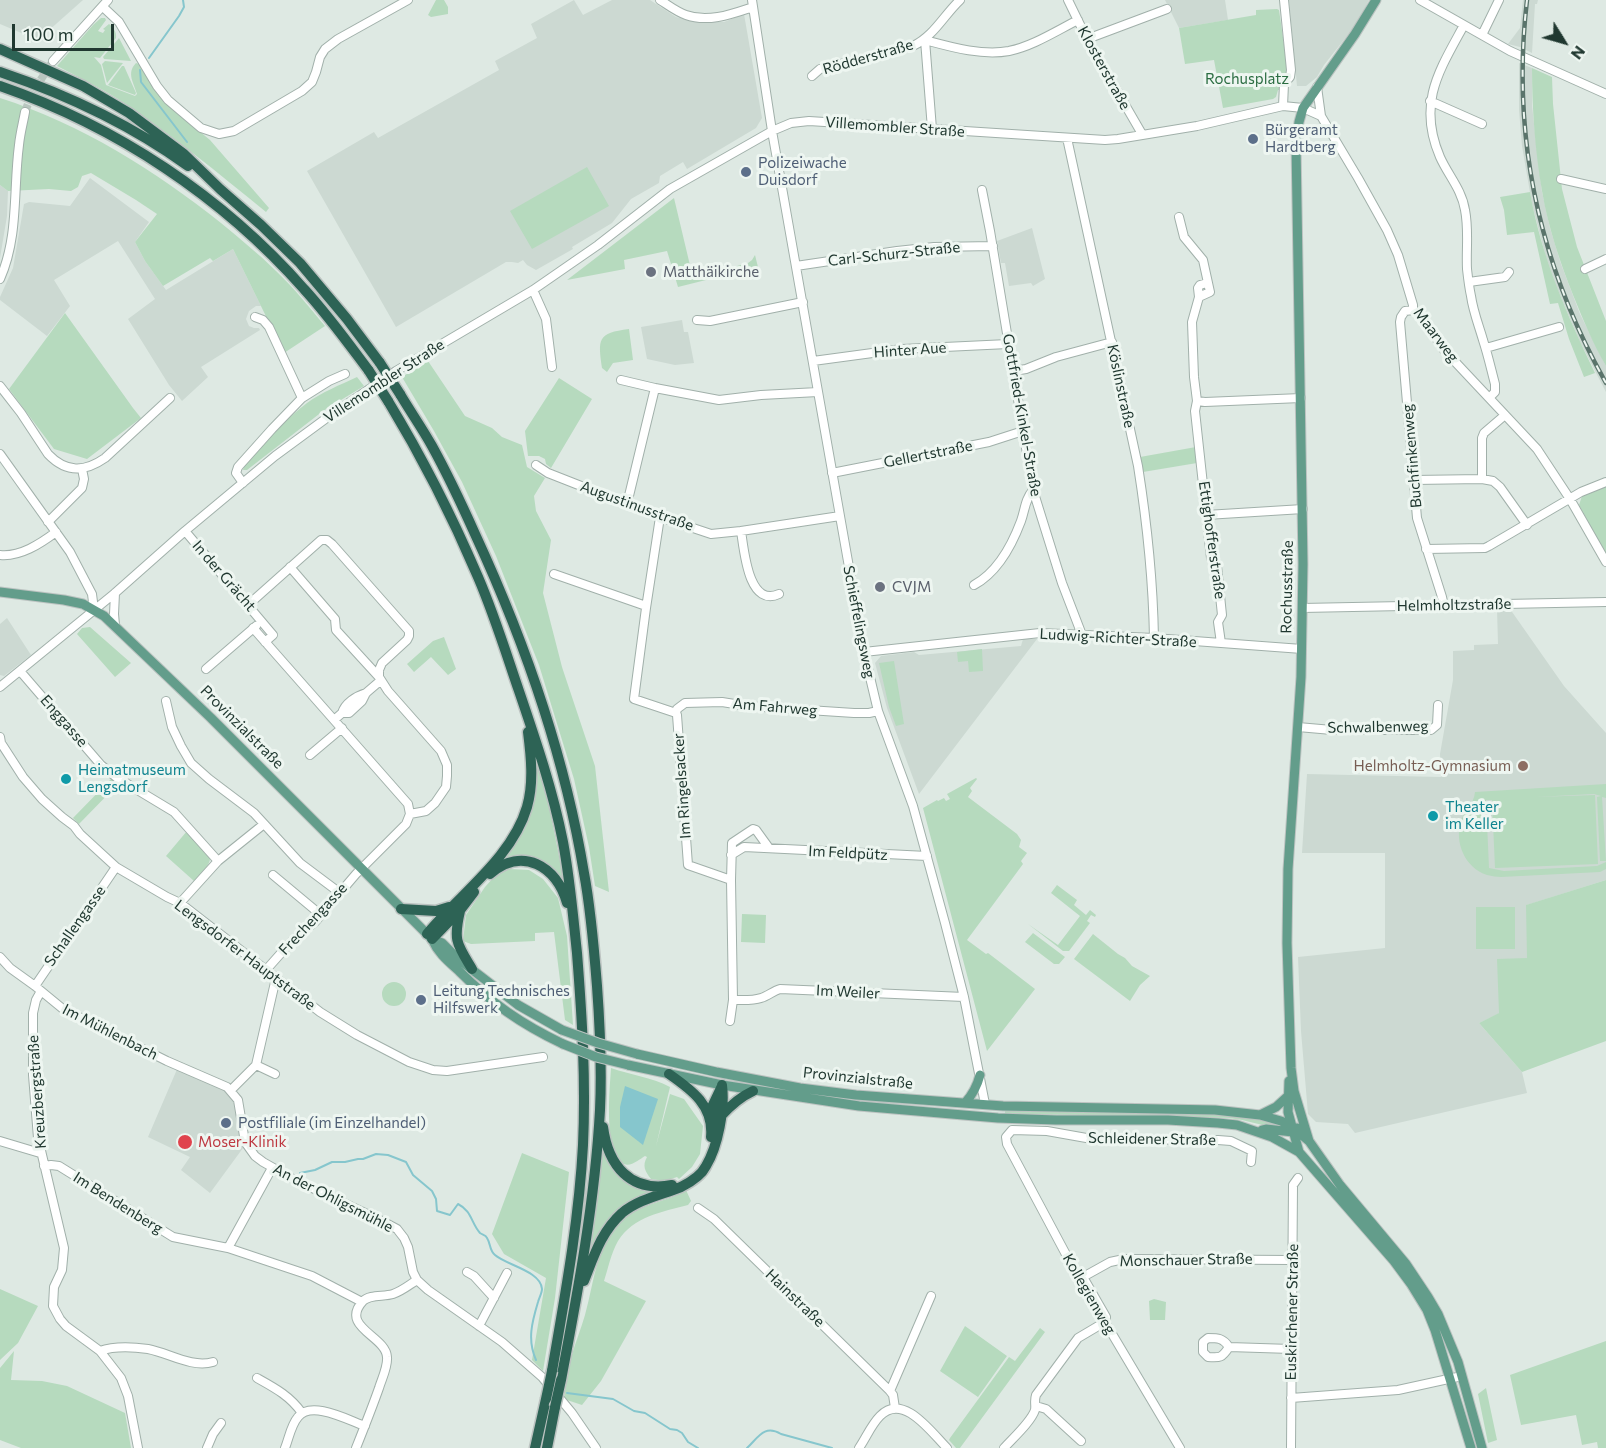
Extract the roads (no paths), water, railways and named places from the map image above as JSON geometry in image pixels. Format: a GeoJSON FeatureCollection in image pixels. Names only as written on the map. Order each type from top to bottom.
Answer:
{"type":"FeatureCollection","features":[{"type":"Feature","properties":{"kind":"highway"},"geometry":{"type":"LineString","coordinates":[[0,49],[83,86],[129,113],[184,154],[300,263],[380,363],[433,448],[492,571],[517,632],[570,800],[584,873],[594,945],[600,1039],[600,1110],[590,1212],[547,1448]]}},
{"type":"Feature","properties":{"kind":"highway"},"geometry":{"type":"LineString","coordinates":[[0,72],[117,120],[163,148],[220,189]]}},
{"type":"Feature","properties":{"kind":"highway"},"geometry":{"type":"LineString","coordinates":[[0,86],[27,95],[111,134],[158,163],[208,199],[245,230],[304,288],[369,371],[420,454],[478,577],[524,705],[557,814],[568,873],[582,1014],[583,1145],[574,1234],[547,1374],[546,1399],[535,1448]]}},
{"type":"Feature","properties":{"kind":"highway"},"geometry":{"type":"LineString","coordinates":[[472,969],[456,938],[457,907],[512,840],[527,805],[531,756],[524,705]]}},
{"type":"Feature","properties":{"kind":"highway"},"geometry":{"type":"LineString","coordinates":[[429,936],[500,866],[514,861],[536,864],[555,877],[564,892],[575,932]]}},
{"type":"Feature","properties":{"kind":"highway"},"geometry":{"type":"LineString","coordinates":[[401,909],[436,911],[457,907]]}},
{"type":"Feature","properties":{"kind":"highway"},"geometry":{"type":"LineString","coordinates":[[669,1074],[694,1093],[716,1119]]}},
{"type":"Feature","properties":{"kind":"highway"},"geometry":{"type":"LineString","coordinates":[[575,1304],[599,1241],[614,1221],[636,1204],[692,1178],[701,1166],[710,1148],[716,1119],[713,1105],[722,1085]]}},
{"type":"Feature","properties":{"kind":"highway"},"geometry":{"type":"LineString","coordinates":[[716,1119],[730,1105],[753,1090]]}},
{"type":"Feature","properties":{"kind":"highway"},"geometry":{"type":"LineString","coordinates":[[600,1110],[605,1144],[611,1158],[624,1174],[640,1184],[670,1188]]}},
{"type":"Feature","properties":{"kind":"main road"},"geometry":{"type":"LineString","coordinates":[[1303,108],[1376,0]]}},
{"type":"Feature","properties":{"kind":"main road","name":"Rochusstraße"},"geometry":{"type":"LineString","coordinates":[[1299,1152],[1288,1112],[1290,1068],[1287,890],[1302,649],[1303,509],[1296,146],[1303,108]]}},
{"type":"Feature","properties":{"kind":"main road","name":"Provinzialstraße"},"geometry":{"type":"LineString","coordinates":[[0,592],[82,604],[104,616],[291,797],[429,936],[442,943],[457,958],[518,1005],[562,1030],[637,1054],[800,1088],[856,1095],[965,1103],[1215,1110],[1260,1115],[1281,1121],[1309,1141]]}},
{"type":"Feature","properties":{"kind":"main road","name":"Provinzialstraße"},"geometry":{"type":"LineString","coordinates":[[429,936],[436,950],[483,994],[509,1014],[563,1044],[596,1057],[628,1065],[722,1085],[859,1106],[998,1118],[1168,1120],[1237,1125],[1260,1131],[1299,1152]]}},
{"type":"Feature","properties":{"kind":"main road","name":"Rochusstraße"},"geometry":{"type":"LineString","coordinates":[[1290,1068],[1294,1091],[1309,1141]]}},
{"type":"Feature","properties":{"kind":"main road"},"geometry":{"type":"LineString","coordinates":[[716,1072],[722,1085],[728,1079],[737,1076]]}},
{"type":"Feature","properties":{"kind":"main road"},"geometry":{"type":"LineString","coordinates":[[965,1103],[972,1096],[980,1076]]}},
{"type":"Feature","properties":{"kind":"main road"},"geometry":{"type":"LineString","coordinates":[[1260,1115],[1276,1107],[1288,1096]]}},
{"type":"Feature","properties":{"kind":"main road"},"geometry":{"type":"LineString","coordinates":[[966,1115],[985,1104],[998,1118]]}},
{"type":"Feature","properties":{"kind":"main road"},"geometry":{"type":"LineString","coordinates":[[1260,1131],[1293,1129],[1299,1126],[1302,1119]]}},
{"type":"Feature","properties":{"kind":"main road"},"geometry":{"type":"LineString","coordinates":[[1309,1141],[1353,1202],[1418,1280],[1438,1314],[1462,1376],[1482,1448]]}},
{"type":"Feature","properties":{"kind":"main road"},"geometry":{"type":"LineString","coordinates":[[1299,1152],[1394,1261],[1431,1318],[1471,1448]]}},
{"type":"Feature","properties":{"kind":"street"},"geometry":{"type":"LineString","coordinates":[[53,61],[105,4],[119,22],[157,86],[168,100],[201,129],[219,134],[234,131],[302,91],[312,81],[320,57],[326,49],[338,39],[408,0]]}},
{"type":"Feature","properties":{"kind":"street"},"geometry":{"type":"LineString","coordinates":[[660,0],[670,3],[685,15],[702,19],[722,16],[752,3]]}},
{"type":"Feature","properties":{"kind":"street"},"geometry":{"type":"LineString","coordinates":[[932,129],[925,40],[960,0]]}},
{"type":"Feature","properties":{"kind":"street","name":"Klosterstraße"},"geometry":{"type":"LineString","coordinates":[[1068,0],[1087,39],[1142,135]]}},
{"type":"Feature","properties":{"kind":"street"},"geometry":{"type":"LineString","coordinates":[[1283,106],[1284,84],[1290,77],[1291,70],[1284,0]]}},
{"type":"Feature","properties":{"kind":"street"},"geometry":{"type":"LineString","coordinates":[[1420,0],[1510,51],[1606,94]]}},
{"type":"Feature","properties":{"kind":"street"},"geometry":{"type":"LineString","coordinates":[[1482,35],[1499,0]]}},
{"type":"Feature","properties":{"kind":"street","name":"Schieffelingsweg"},"geometry":{"type":"LineString","coordinates":[[752,3],[772,131],[864,652],[878,711],[913,806],[927,856],[964,997],[985,1104]]}},
{"type":"Feature","properties":{"kind":"street"},"geometry":{"type":"LineString","coordinates":[[1087,39],[1167,9]]}},
{"type":"Feature","properties":{"kind":"street"},"geometry":{"type":"LineString","coordinates":[[925,40],[947,46],[991,52],[1009,51],[1026,46],[1078,20]]}},
{"type":"Feature","properties":{"kind":"street"},"geometry":{"type":"LineString","coordinates":[[1464,25],[1438,72],[1430,101],[1430,122],[1441,159],[1459,190],[1465,207],[1468,228],[1469,282],[1475,314],[1496,384],[1495,392],[1489,398]]}},
{"type":"Feature","properties":{"kind":"street","name":"Rödderstraße"},"geometry":{"type":"LineString","coordinates":[[812,75],[820,69],[913,46],[925,40]]}},
{"type":"Feature","properties":{"kind":"street","name":"Maarweg"},"geometry":{"type":"LineString","coordinates":[[1317,87],[1321,116],[1393,242],[1413,310],[1421,316],[1444,350],[1537,449],[1570,499],[1606,562]]}},
{"type":"Feature","properties":{"kind":"street"},"geometry":{"type":"LineString","coordinates":[[1430,101],[1482,124]]}},
{"type":"Feature","properties":{"kind":"street","name":"Villemombler Straße"},"geometry":{"type":"LineString","coordinates":[[20,671],[296,440],[396,371],[533,290],[598,245],[670,189],[772,131],[800,121],[1118,140],[1197,126],[1283,106],[1303,108]]}},
{"type":"Feature","properties":{"kind":"street"},"geometry":{"type":"LineString","coordinates":[[1303,108],[1321,116]]}},
{"type":"Feature","properties":{"kind":"street"},"geometry":{"type":"LineString","coordinates":[[0,279],[9,251],[15,215],[19,145],[25,112]]}},
{"type":"Feature","properties":{"kind":"street","name":"Köslinstraße"},"geometry":{"type":"LineString","coordinates":[[1067,138],[1130,428],[1144,507],[1154,638]]}},
{"type":"Feature","properties":{"kind":"street"},"geometry":{"type":"LineString","coordinates":[[1561,179],[1606,189]]}},
{"type":"Feature","properties":{"kind":"street","name":"Gottfried-Kinkel-Straße"},"geometry":{"type":"LineString","coordinates":[[982,190],[1034,490],[1062,583],[1082,634]]}},
{"type":"Feature","properties":{"kind":"street","name":"Ettighofferstraße"},"geometry":{"type":"LineString","coordinates":[[1179,216],[1184,237],[1203,260],[1209,292],[1199,297],[1192,322],[1197,401],[1195,411],[1211,558],[1217,566],[1222,615],[1218,622],[1221,643]]}},
{"type":"Feature","properties":{"kind":"street","name":"Carl-Schurz-Straße"},"geometry":{"type":"LineString","coordinates":[[796,266],[934,247],[993,246]]}},
{"type":"Feature","properties":{"kind":"street"},"geometry":{"type":"LineString","coordinates":[[1585,269],[1606,259]]}},
{"type":"Feature","properties":{"kind":"street"},"geometry":{"type":"LineString","coordinates":[[1469,282],[1506,277],[1509,272]]}},
{"type":"Feature","properties":{"kind":"street"},"geometry":{"type":"LineString","coordinates":[[533,290],[546,319],[552,367]]}},
{"type":"Feature","properties":{"kind":"street"},"geometry":{"type":"LineString","coordinates":[[697,320],[710,321],[803,302]]}},
{"type":"Feature","properties":{"kind":"street","name":"Buchfinkenweg"},"geometry":{"type":"LineString","coordinates":[[1413,310],[1405,311],[1400,322],[1417,518],[1444,606]]}},
{"type":"Feature","properties":{"kind":"street"},"geometry":{"type":"LineString","coordinates":[[255,317],[263,320],[268,327],[302,398]]}},
{"type":"Feature","properties":{"kind":"street"},"geometry":{"type":"LineString","coordinates":[[1486,348],[1559,327]]}},
{"type":"Feature","properties":{"kind":"street"},"geometry":{"type":"LineString","coordinates":[[1014,371],[1112,342]]}},
{"type":"Feature","properties":{"kind":"street","name":"Hinter Aue"},"geometry":{"type":"LineString","coordinates":[[813,361],[902,349],[1008,344]]}},
{"type":"Feature","properties":{"kind":"street","name":"Villemombler Straße"},"geometry":{"type":"LineString","coordinates":[[243,483],[236,473],[243,460],[302,398],[345,374]]}},
{"type":"Feature","properties":{"kind":"street"},"geometry":{"type":"LineString","coordinates":[[621,380],[719,400],[818,392]]}},
{"type":"Feature","properties":{"kind":"street"},"geometry":{"type":"LineString","coordinates":[[0,387],[21,413],[48,454],[63,465],[82,469],[105,458],[170,398]]}},
{"type":"Feature","properties":{"kind":"street"},"geometry":{"type":"LineString","coordinates":[[627,504],[655,388]]}},
{"type":"Feature","properties":{"kind":"street"},"geometry":{"type":"LineString","coordinates":[[1197,401],[1301,398]]}},
{"type":"Feature","properties":{"kind":"street"},"geometry":{"type":"LineString","coordinates":[[1482,479],[1484,432],[1505,415]]}},
{"type":"Feature","properties":{"kind":"street","name":"Gellertstraße"},"geometry":{"type":"LineString","coordinates":[[832,473],[989,442],[1023,431]]}},
{"type":"Feature","properties":{"kind":"street"},"geometry":{"type":"LineString","coordinates":[[0,454],[70,552],[92,594],[94,610]]}},
{"type":"Feature","properties":{"kind":"street","name":"Augustinusstraße"},"geometry":{"type":"LineString","coordinates":[[536,465],[548,473],[660,517],[711,534],[840,516]]}},
{"type":"Feature","properties":{"kind":"street"},"geometry":{"type":"LineString","coordinates":[[48,522],[82,488],[84,479],[82,469]]}},
{"type":"Feature","properties":{"kind":"street"},"geometry":{"type":"LineString","coordinates":[[1414,480],[1482,479],[1492,481],[1500,487],[1527,525]]}},
{"type":"Feature","properties":{"kind":"street"},"geometry":{"type":"LineString","coordinates":[[1426,549],[1485,548],[1581,492],[1606,482]]}},
{"type":"Feature","properties":{"kind":"street"},"geometry":{"type":"LineString","coordinates":[[974,585],[984,580],[1004,556],[1021,520],[1027,499],[1034,490]]}},
{"type":"Feature","properties":{"kind":"street"},"geometry":{"type":"LineString","coordinates":[[1206,515],[1303,509]]}},
{"type":"Feature","properties":{"kind":"street","name":"Im Ringelsacker"},"geometry":{"type":"LineString","coordinates":[[660,517],[634,699],[677,715],[688,865],[731,880]]}},
{"type":"Feature","properties":{"kind":"street","name":"In der Grächt"},"geometry":{"type":"LineString","coordinates":[[185,531],[273,635],[265,642]]}},
{"type":"Feature","properties":{"kind":"street"},"geometry":{"type":"LineString","coordinates":[[741,531],[752,583],[767,595],[774,597],[779,594]]}},
{"type":"Feature","properties":{"kind":"street"},"geometry":{"type":"LineString","coordinates":[[0,555],[16,555],[56,532]]}},
{"type":"Feature","properties":{"kind":"street"},"geometry":{"type":"LineString","coordinates":[[248,604],[321,540],[327,540],[409,632],[407,640],[382,663],[379,679],[362,701],[349,713],[342,713],[334,720]]}},
{"type":"Feature","properties":{"kind":"street"},"geometry":{"type":"LineString","coordinates":[[290,567],[336,620],[336,630],[441,751],[447,765],[446,787],[441,796],[426,811],[410,814],[406,824],[361,869]]}},
{"type":"Feature","properties":{"kind":"street"},"geometry":{"type":"LineString","coordinates":[[554,574],[646,606]]}},
{"type":"Feature","properties":{"kind":"street"},"geometry":{"type":"LineString","coordinates":[[115,593],[115,625]]}},
{"type":"Feature","properties":{"kind":"street","name":"Helmholtzstraße"},"geometry":{"type":"LineString","coordinates":[[1302,608],[1606,602]]}},
{"type":"Feature","properties":{"kind":"street","name":"In der Grächt"},"geometry":{"type":"LineString","coordinates":[[206,669],[261,621]]}},
{"type":"Feature","properties":{"kind":"street","name":"In der Grächt"},"geometry":{"type":"LineString","coordinates":[[254,628],[408,804],[410,814]]}},
{"type":"Feature","properties":{"kind":"street","name":"Ludwig-Richter-Straße"},"geometry":{"type":"LineString","coordinates":[[864,652],[1040,633],[1154,638],[1302,649]]}},
{"type":"Feature","properties":{"kind":"street"},"geometry":{"type":"LineString","coordinates":[[0,686],[20,671]]}},
{"type":"Feature","properties":{"kind":"street","name":"Enggasse"},"geometry":{"type":"LineString","coordinates":[[20,671],[101,765],[174,812],[218,861]]}},
{"type":"Feature","properties":{"kind":"street"},"geometry":{"type":"LineString","coordinates":[[166,701],[172,727],[191,763],[254,813],[300,862],[340,893]]}},
{"type":"Feature","properties":{"kind":"street","name":"Am Fahrweg"},"geometry":{"type":"LineString","coordinates":[[675,713],[685,703],[722,702],[747,706],[862,713],[878,711]]}},
{"type":"Feature","properties":{"kind":"street","name":"Schwalbenweg"},"geometry":{"type":"LineString","coordinates":[[1298,728],[1431,730],[1437,725],[1438,705]]}},
{"type":"Feature","properties":{"kind":"street"},"geometry":{"type":"LineString","coordinates":[[310,755],[342,728]]}},
{"type":"Feature","properties":{"kind":"street","name":"Lengsdorfer Hauptstraße"},"geometry":{"type":"LineString","coordinates":[[0,742],[23,777],[42,799],[116,867],[180,903],[334,1021],[421,1067],[440,1071],[455,1071],[543,1057]]}},
{"type":"Feature","properties":{"kind":"street"},"geometry":{"type":"LineString","coordinates":[[180,903],[218,861],[264,824]]}},
{"type":"Feature","properties":{"kind":"street"},"geometry":{"type":"LineString","coordinates":[[730,1021],[734,1000],[732,843],[753,829],[769,848]]}},
{"type":"Feature","properties":{"kind":"street","name":"Im Feldpütz"},"geometry":{"type":"LineString","coordinates":[[731,855],[744,847],[927,856]]}},
{"type":"Feature","properties":{"kind":"street","name":"Schallengasse"},"geometry":{"type":"LineString","coordinates":[[38,988],[116,867]]}},
{"type":"Feature","properties":{"kind":"street","name":"Frechengasse"},"geometry":{"type":"LineString","coordinates":[[266,970],[291,943],[309,928],[361,869]]}},
{"type":"Feature","properties":{"kind":"street"},"geometry":{"type":"LineString","coordinates":[[273,875],[321,915]]}},
{"type":"Feature","properties":{"kind":"street","name":"Im Mühlenbach"},"geometry":{"type":"LineString","coordinates":[[0,957],[10,968],[63,1009],[231,1090]]}},
{"type":"Feature","properties":{"kind":"street"},"geometry":{"type":"LineString","coordinates":[[231,1090],[256,1065],[276,978]]}},
{"type":"Feature","properties":{"kind":"street","name":"Kreuzbergstraße"},"geometry":{"type":"LineString","coordinates":[[38,988],[33,1013],[33,1075],[40,1153],[64,1248],[63,1265],[54,1287],[53,1305],[66,1326],[100,1351],[121,1378],[128,1396],[138,1448]]}},
{"type":"Feature","properties":{"kind":"street","name":"Im Weiler"},"geometry":{"type":"LineString","coordinates":[[734,1000],[759,999],[776,989],[964,997]]}},
{"type":"Feature","properties":{"kind":"street"},"geometry":{"type":"LineString","coordinates":[[256,1065],[275,1074]]}},
{"type":"Feature","properties":{"kind":"street","name":"An der Ohligsmühle"},"geometry":{"type":"LineString","coordinates":[[231,1090],[238,1100],[245,1142],[255,1155],[272,1168],[307,1187],[397,1229],[408,1247],[417,1280]]}},
{"type":"Feature","properties":{"kind":"street","name":"Schleidener Straße"},"geometry":{"type":"LineString","coordinates":[[1006,1137],[1012,1130],[1024,1130],[1047,1131],[1092,1139],[1231,1141],[1252,1151],[1251,1162]]}},
{"type":"Feature","properties":{"kind":"street","name":"Kollegienweg"},"geometry":{"type":"LineString","coordinates":[[1006,1137],[1007,1144],[1077,1275],[1083,1277],[1106,1317],[1105,1322],[1180,1448]]}},
{"type":"Feature","properties":{"kind":"street"},"geometry":{"type":"LineString","coordinates":[[0,1141],[40,1153]]}},
{"type":"Feature","properties":{"kind":"street","name":"Im Bendenberg"},"geometry":{"type":"LineString","coordinates":[[44,1166],[59,1166],[173,1237],[228,1248],[312,1276],[362,1302]]}},
{"type":"Feature","properties":{"kind":"street"},"geometry":{"type":"LineString","coordinates":[[228,1248],[272,1168]]}},
{"type":"Feature","properties":{"kind":"street","name":"Euskirchener Straße"},"geometry":{"type":"LineString","coordinates":[[1291,1448],[1293,1185],[1298,1178]]}},
{"type":"Feature","properties":{"kind":"street","name":"Hainstraße"},"geometry":{"type":"LineString","coordinates":[[698,1208],[714,1219],[890,1391]]}},
{"type":"Feature","properties":{"kind":"street","name":"Monschauer Straße"},"geometry":{"type":"LineString","coordinates":[[1083,1277],[1110,1262],[1124,1259],[1292,1260]]}},
{"type":"Feature","properties":{"kind":"street"},"geometry":{"type":"LineString","coordinates":[[467,1272],[474,1276],[494,1298]]}},
{"type":"Feature","properties":{"kind":"street"},"geometry":{"type":"LineString","coordinates":[[479,1326],[507,1273]]}},
{"type":"Feature","properties":{"kind":"street"},"geometry":{"type":"LineString","coordinates":[[356,1448],[384,1374],[387,1357],[384,1345],[361,1328],[358,1321],[358,1309],[367,1298],[390,1295],[403,1290],[417,1280],[547,1374],[596,1448]]}},
{"type":"Feature","properties":{"kind":"street"},"geometry":{"type":"LineString","coordinates":[[895,1408],[890,1391],[932,1296]]}},
{"type":"Feature","properties":{"kind":"street"},"geometry":{"type":"LineString","coordinates":[[1004,1448],[1033,1414],[1036,1395],[1078,1338],[1105,1322]]}},
{"type":"Feature","properties":{"kind":"street"},"geometry":{"type":"LineString","coordinates":[[100,1351],[110,1347],[148,1349],[184,1361],[213,1362]]}},
{"type":"Feature","properties":{"kind":"street"},"geometry":{"type":"LineString","coordinates":[[1229,1347],[1291,1349]]}},
{"type":"Feature","properties":{"kind":"street"},"geometry":{"type":"LineString","coordinates":[[1291,1398],[1383,1392],[1462,1376]]}},
{"type":"Feature","properties":{"kind":"street"},"geometry":{"type":"LineString","coordinates":[[257,1378],[291,1399],[302,1413]]}},
{"type":"Feature","properties":{"kind":"street"},"geometry":{"type":"LineString","coordinates":[[1036,1406],[1046,1409],[1081,1441]]}},
{"type":"Feature","properties":{"kind":"street"},"geometry":{"type":"LineString","coordinates":[[859,1448],[881,1415],[895,1408],[913,1414],[947,1448]]}},
{"type":"Feature","properties":{"kind":"street"},"geometry":{"type":"LineString","coordinates":[[285,1448],[295,1421],[307,1410],[316,1410],[365,1426]]}},
{"type":"Feature","properties":{"kind":"street"},"geometry":{"type":"LineString","coordinates":[[207,1448],[221,1423]]}},
{"type":"Feature","properties":{"kind":"water"},"geometry":{"type":"Polygon","coordinates":[[[625,1086],[658,1099],[643,1145],[620,1127],[620,1107],[625,1086]]]}},
{"type":"Feature","properties":{"kind":"waterway"},"geometry":{"type":"LineString","coordinates":[[149,58],[179,16],[184,7],[183,0]]}},
{"type":"Feature","properties":{"kind":"waterway"},"geometry":{"type":"LineString","coordinates":[[140,70],[141,82],[187,142]]}},
{"type":"Feature","properties":{"kind":"waterway"},"geometry":{"type":"LineString","coordinates":[[300,1173],[315,1170],[332,1162],[363,1159],[376,1154],[388,1155],[406,1162],[413,1175],[432,1191],[436,1199],[437,1211],[450,1215],[458,1204],[463,1207],[480,1233],[487,1237],[495,1255],[530,1273],[540,1283],[542,1291],[531,1331],[536,1360]]}},
{"type":"Feature","properties":{"kind":"waterway"},"geometry":{"type":"LineString","coordinates":[[567,1393],[613,1399],[634,1411],[645,1413],[670,1429],[677,1430],[688,1442],[698,1448]]}},
{"type":"Feature","properties":{"kind":"waterway"},"geometry":{"type":"LineString","coordinates":[[747,1448],[766,1431],[775,1431],[832,1448]]}},
{"type":"Feature","properties":{"kind":"tunnel"},"geometry":{"type":"LineString","coordinates":[[25,112],[32,93],[53,61]]}},
{"type":"Feature","properties":{"kind":"railway"},"geometry":{"type":"LineString","coordinates":[[1527,0],[1523,51],[1523,100],[1527,150],[1535,198],[1547,245],[1563,292],[1606,383]]}},
{"type":"Feature","properties":{"kind":"place","name":"Bürgeramt Hardtberg"},"geometry":{"type":"Point","coordinates":[1253,139]}},
{"type":"Feature","properties":{"kind":"place","name":"Polizeiwache Duisdorf"},"geometry":{"type":"Point","coordinates":[746,172]}},
{"type":"Feature","properties":{"kind":"place","name":"Matthäikirche"},"geometry":{"type":"Point","coordinates":[651,272]}},
{"type":"Feature","properties":{"kind":"place","name":"CVJM"},"geometry":{"type":"Point","coordinates":[880,587]}},
{"type":"Feature","properties":{"kind":"place","name":"Helmholtz-Gymnasium"},"geometry":{"type":"Point","coordinates":[1523,766]}},
{"type":"Feature","properties":{"kind":"place","name":"Heimatmuseum Lengsdorf"},"geometry":{"type":"Point","coordinates":[66,779]}},
{"type":"Feature","properties":{"kind":"place","name":"Theater im Keller"},"geometry":{"type":"Point","coordinates":[1433,816]}},
{"type":"Feature","properties":{"kind":"place","name":"Leitung Technisches Hilfswerk"},"geometry":{"type":"Point","coordinates":[421,1000]}},
{"type":"Feature","properties":{"kind":"place","name":"Postfiliale (im Einzelhandel)"},"geometry":{"type":"Point","coordinates":[226,1123]}},
{"type":"Feature","properties":{"kind":"place","name":"Moser-Klinik"},"geometry":{"type":"Point","coordinates":[185,1142]}},
{"type":"Feature","properties":{"kind":"park label","name":"Rochusplatz"},"geometry":{"type":"Point","coordinates":[1247,79]}}]}
